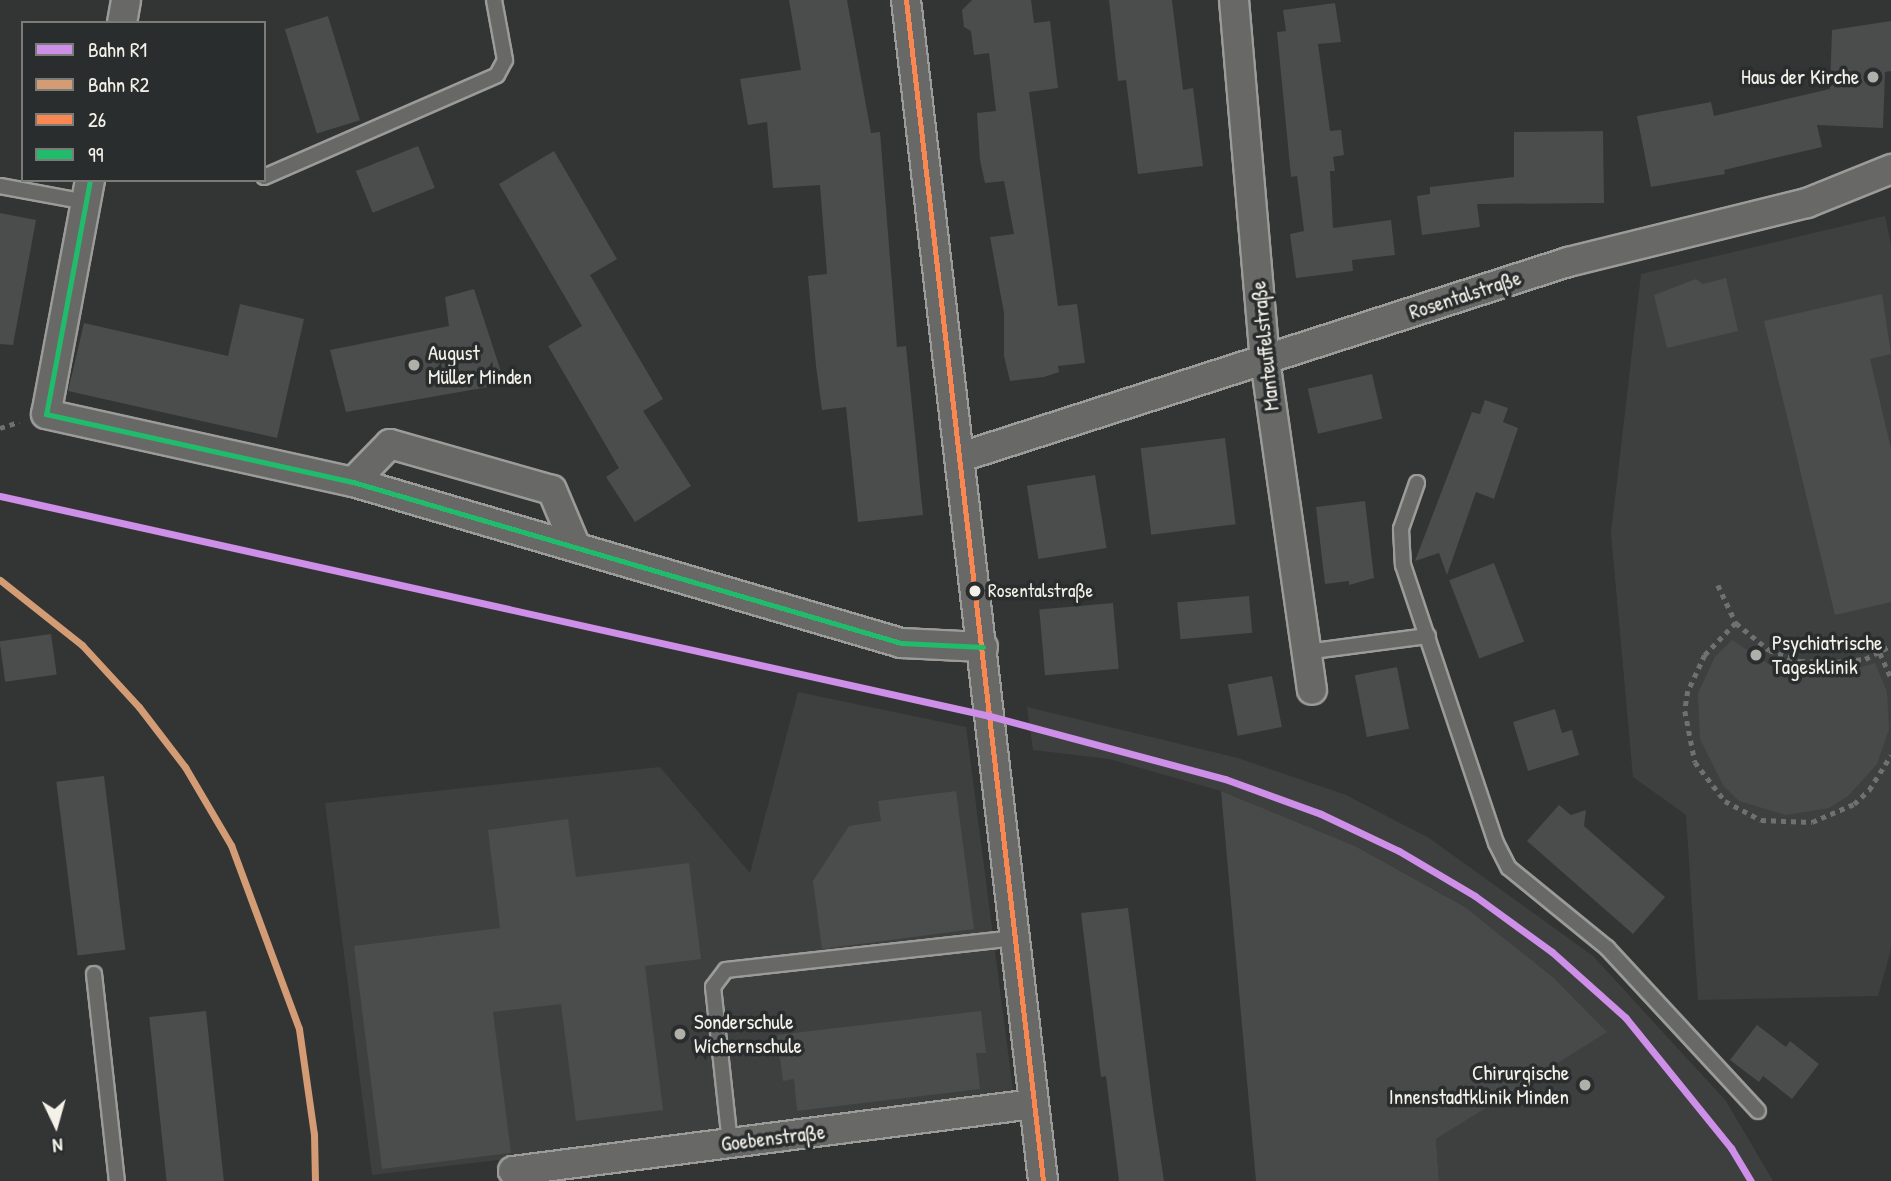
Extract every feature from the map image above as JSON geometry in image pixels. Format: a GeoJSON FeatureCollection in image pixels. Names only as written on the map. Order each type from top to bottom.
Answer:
{"type":"FeatureCollection","features":[{"type":"Feature","properties":{"kind":"street"},"geometry":{"type":"LineString","coordinates":[[121,21],[126,0]]}},
{"type":"Feature","properties":{"kind":"street"},"geometry":{"type":"LineString","coordinates":[[906,0],[1043,1181]]}},
{"type":"Feature","properties":{"kind":"street","name":"Manteuffelstraße"},"geometry":{"type":"LineString","coordinates":[[1234,0],[1265,360],[1312,690]]}},
{"type":"Feature","properties":{"kind":"street","name":"Rosentalstraße"},"geometry":{"type":"LineString","coordinates":[[961,457],[1568,262],[1807,203],[1891,169]]}},
{"type":"Feature","properties":{"kind":"street"},"geometry":{"type":"LineString","coordinates":[[88,191],[46,414],[353,482],[901,643],[983,647]]}},
{"type":"Feature","properties":{"kind":"street"},"geometry":{"type":"LineString","coordinates":[[353,482],[390,444],[552,489],[576,547]]}},
{"type":"Feature","properties":{"kind":"street","name":"Goebenstraße"},"geometry":{"type":"LineString","coordinates":[[513,1171],[1033,1104]]}},
{"type":"Feature","properties":{"kind":"lane"},"geometry":{"type":"LineString","coordinates":[[266,176],[497,75],[505,60],[494,0]]}},
{"type":"Feature","properties":{"kind":"lane"},"geometry":{"type":"LineString","coordinates":[[0,186],[88,191]]}},
{"type":"Feature","properties":{"kind":"lane"},"geometry":{"type":"LineString","coordinates":[[1417,483],[1401,529],[1403,565],[1496,843],[1509,868],[1549,905],[1607,948],[1758,1111]]}},
{"type":"Feature","properties":{"kind":"lane"},"geometry":{"type":"LineString","coordinates":[[1306,652],[1428,636]]}},
{"type":"Feature","properties":{"kind":"lane"},"geometry":{"type":"LineString","coordinates":[[730,1143],[713,987],[726,970],[1015,938]]}},
{"type":"Feature","properties":{"kind":"lane"},"geometry":{"type":"LineString","coordinates":[[94,974],[117,1181]]}},
{"type":"Feature","properties":{"kind":"path"},"geometry":{"type":"LineString","coordinates":[[1718,585],[1736,623],[1769,650],[1800,661],[1836,663],[1880,653],[1891,646]]}},
{"type":"Feature","properties":{"kind":"path"},"geometry":{"type":"LineString","coordinates":[[1736,623],[1705,655],[1688,691],[1685,711],[1695,762],[1725,801],[1761,820],[1812,822],[1854,804],[1870,790],[1891,755]]}},
{"type":"Feature","properties":{"kind":"path"},"geometry":{"type":"LineString","coordinates":[[1880,653],[1891,678]]}},
{"type":"Feature","properties":{"kind":"shaded area","name":"Psychiatrische Tagesklinik"},"geometry":{"type":"Polygon","coordinates":[[[1885,216],[1891,244],[1891,949],[1878,996],[1698,1000],[1686,815],[1633,777],[1611,533],[1641,274],[1885,216]]]}},
{"type":"Feature","properties":{"kind":"shaded area"},"geometry":{"type":"Polygon","coordinates":[[[1732,640],[1776,669],[1799,674],[1840,674],[1875,663],[1887,692],[1889,729],[1877,764],[1848,796],[1829,808],[1786,815],[1739,801],[1723,785],[1700,739],[1698,693],[1715,657],[1732,640]]]}},
{"type":"Feature","properties":{"kind":"shaded area","name":"Sonderschule Wichernschule"},"geometry":{"type":"Polygon","coordinates":[[[798,692],[966,727],[1014,1098],[372,1175],[325,803],[660,767],[750,873],[798,692]]]}},
{"type":"Feature","properties":{"kind":"shaded area"},"geometry":{"type":"Polygon","coordinates":[[[1027,707],[1238,758],[1346,795],[1429,838],[1593,956],[1726,1101],[1773,1181],[1439,1181],[1436,1139],[1606,1031],[1554,978],[1465,907],[1355,846],[1221,791],[1109,759],[1033,750],[1027,707]]]}},
{"type":"Feature","properties":{"kind":"shaded area"},"geometry":{"type":"Polygon","coordinates":[[[1221,791],[1355,846],[1465,907],[1554,978],[1607,1032],[1436,1139],[1439,1181],[1256,1181],[1221,791]]]}},
{"type":"Feature","properties":{"kind":"building"},"geometry":{"type":"Polygon","coordinates":[[[789,0],[847,0],[871,133],[880,132],[897,347],[906,346],[923,515],[858,522],[846,407],[822,410],[808,276],[827,274],[820,185],[773,188],[767,122],[748,125],[740,79],[801,70],[789,0]]]}},
{"type":"Feature","properties":{"kind":"building"},"geometry":{"type":"Polygon","coordinates":[[[972,0],[1031,0],[1034,23],[1050,21],[1058,88],[1029,92],[1058,306],[1077,304],[1085,363],[1058,366],[1059,372],[1044,377],[1010,381],[1004,356],[1004,313],[990,237],[1014,234],[1004,181],[985,183],[980,160],[977,113],[996,111],[989,53],[974,55],[971,31],[964,27],[962,10],[972,0]]]}},
{"type":"Feature","properties":{"kind":"building"},"geometry":{"type":"Polygon","coordinates":[[[1109,0],[1172,0],[1183,90],[1193,88],[1203,166],[1138,174],[1126,80],[1118,81],[1109,0]]]}},
{"type":"Feature","properties":{"kind":"building"},"geometry":{"type":"Polygon","coordinates":[[[1335,3],[1341,42],[1318,44],[1330,131],[1341,130],[1344,155],[1333,157],[1335,171],[1330,171],[1333,228],[1391,220],[1395,255],[1352,260],[1353,271],[1296,278],[1290,234],[1304,231],[1297,176],[1291,177],[1277,32],[1286,31],[1283,10],[1335,3]]]}},
{"type":"Feature","properties":{"kind":"building"},"geometry":{"type":"Polygon","coordinates":[[[328,16],[360,120],[317,133],[285,29],[328,16]]]}},
{"type":"Feature","properties":{"kind":"building"},"geometry":{"type":"Polygon","coordinates":[[[1891,21],[1891,71],[1885,72],[1883,128],[1817,125],[1822,147],[1724,170],[1725,174],[1651,187],[1637,116],[1711,102],[1714,116],[1830,89],[1832,30],[1891,21]]]}},
{"type":"Feature","properties":{"kind":"building"},"geometry":{"type":"Polygon","coordinates":[[[1603,131],[1604,203],[1477,204],[1480,227],[1422,235],[1417,196],[1430,194],[1430,187],[1514,177],[1514,132],[1603,131]]]}},
{"type":"Feature","properties":{"kind":"building"},"geometry":{"type":"Polygon","coordinates":[[[418,146],[435,188],[373,213],[356,171],[418,146]]]}},
{"type":"Feature","properties":{"kind":"building"},"geometry":{"type":"Polygon","coordinates":[[[554,151],[617,259],[590,275],[663,399],[643,411],[691,486],[635,522],[606,477],[619,468],[548,346],[582,326],[499,184],[554,151]]]}},
{"type":"Feature","properties":{"kind":"building"},"geometry":{"type":"Polygon","coordinates":[[[0,213],[36,220],[13,345],[0,344],[0,213]]]}},
{"type":"Feature","properties":{"kind":"building"},"geometry":{"type":"Polygon","coordinates":[[[1726,278],[1738,331],[1667,348],[1654,295],[1696,279],[1703,284],[1726,278]]]}},
{"type":"Feature","properties":{"kind":"building"},"geometry":{"type":"Polygon","coordinates":[[[474,289],[505,384],[346,412],[330,350],[449,326],[445,297],[474,289]]]}},
{"type":"Feature","properties":{"kind":"building"},"geometry":{"type":"Polygon","coordinates":[[[1882,294],[1891,354],[1870,359],[1891,449],[1891,602],[1835,615],[1764,321],[1882,294]]]}},
{"type":"Feature","properties":{"kind":"building"},"geometry":{"type":"Polygon","coordinates":[[[240,304],[304,319],[277,438],[68,391],[84,323],[228,356],[240,304]]]}},
{"type":"Feature","properties":{"kind":"building"},"geometry":{"type":"Polygon","coordinates":[[[1372,374],[1382,419],[1318,434],[1308,389],[1372,374]]]}},
{"type":"Feature","properties":{"kind":"building"},"geometry":{"type":"Polygon","coordinates":[[[1485,400],[1508,408],[1503,422],[1518,428],[1494,499],[1476,492],[1447,575],[1439,553],[1415,561],[1472,412],[1480,414],[1485,400]]]}},
{"type":"Feature","properties":{"kind":"building"},"geometry":{"type":"Polygon","coordinates":[[[1225,438],[1236,524],[1151,535],[1141,448],[1225,438]]]}},
{"type":"Feature","properties":{"kind":"building"},"geometry":{"type":"Polygon","coordinates":[[[1095,475],[1107,548],[1038,559],[1027,486],[1095,475]]]}},
{"type":"Feature","properties":{"kind":"building"},"geometry":{"type":"Polygon","coordinates":[[[1365,501],[1374,578],[1349,585],[1349,581],[1325,584],[1316,507],[1365,501]]]}},
{"type":"Feature","properties":{"kind":"building"},"geometry":{"type":"Polygon","coordinates":[[[1494,563],[1524,641],[1479,659],[1449,580],[1494,563]]]}},
{"type":"Feature","properties":{"kind":"building"},"geometry":{"type":"Polygon","coordinates":[[[1249,596],[1252,633],[1180,639],[1177,602],[1249,596]]]}},
{"type":"Feature","properties":{"kind":"building"},"geometry":{"type":"Polygon","coordinates":[[[1113,603],[1119,669],[1045,675],[1039,609],[1113,603]]]}},
{"type":"Feature","properties":{"kind":"building"},"geometry":{"type":"Polygon","coordinates":[[[51,634],[57,675],[5,682],[0,641],[51,634]]]}},
{"type":"Feature","properties":{"kind":"building"},"geometry":{"type":"Polygon","coordinates":[[[1397,667],[1409,729],[1367,737],[1355,675],[1397,667]]]}},
{"type":"Feature","properties":{"kind":"building"},"geometry":{"type":"Polygon","coordinates":[[[1272,676],[1282,727],[1238,736],[1228,685],[1272,676]]]}},
{"type":"Feature","properties":{"kind":"building"},"geometry":{"type":"Polygon","coordinates":[[[1555,709],[1562,733],[1572,730],[1579,755],[1528,771],[1513,722],[1555,709]]]}},
{"type":"Feature","properties":{"kind":"building"},"geometry":{"type":"Polygon","coordinates":[[[104,776],[125,950],[78,956],[56,782],[104,776]]]}},
{"type":"Feature","properties":{"kind":"building"},"geometry":{"type":"Polygon","coordinates":[[[956,791],[974,929],[822,949],[813,881],[849,826],[881,821],[878,801],[956,791]]]}},
{"type":"Feature","properties":{"kind":"building"},"geometry":{"type":"Polygon","coordinates":[[[1559,805],[1571,815],[1586,810],[1584,826],[1665,897],[1633,934],[1527,841],[1559,805]]]}},
{"type":"Feature","properties":{"kind":"building"},"geometry":{"type":"Polygon","coordinates":[[[568,819],[576,877],[689,863],[701,959],[645,966],[663,1110],[576,1121],[561,1004],[493,1012],[511,1153],[382,1169],[354,946],[500,928],[488,830],[568,819]]]}},
{"type":"Feature","properties":{"kind":"building"},"geometry":{"type":"Polygon","coordinates":[[[1128,908],[1164,1181],[1119,1181],[1106,1076],[1101,1077],[1081,913],[1128,908]]]}},
{"type":"Feature","properties":{"kind":"building"},"geometry":{"type":"Polygon","coordinates":[[[206,1011],[224,1181],[167,1181],[149,1017],[206,1011]]]}},
{"type":"Feature","properties":{"kind":"building"},"geometry":{"type":"Polygon","coordinates":[[[981,1011],[986,1053],[976,1053],[980,1089],[797,1111],[794,1079],[783,1081],[777,1035],[981,1011]]]}},
{"type":"Feature","properties":{"kind":"building"},"geometry":{"type":"Polygon","coordinates":[[[1757,1025],[1786,1047],[1790,1041],[1819,1064],[1792,1099],[1763,1076],[1759,1082],[1730,1060],[1757,1025]]]}},
{"type":"Feature","properties":{"kind":"rail line","name":"R1"},"geometry":{"type":"LineString","coordinates":[[0,496],[990,716],[1225,779],[1321,814],[1399,851],[1475,896],[1552,952],[1625,1017],[1731,1148],[1751,1181]]}},
{"type":"Feature","properties":{"kind":"rail line","name":"R2"},"geometry":{"type":"LineString","coordinates":[[0,580],[82,645],[139,707],[185,767],[231,845],[299,1029],[314,1134],[315,1181]]}},
{"type":"Feature","properties":{"kind":"transit line","name":"26"},"geometry":{"type":"LineString","coordinates":[[906,0],[1043,1181]]}},
{"type":"Feature","properties":{"kind":"transit line","name":"99"},"geometry":{"type":"LineString","coordinates":[[90,182],[46,414],[353,482],[901,643],[983,647]]}},
{"type":"Feature","properties":{"kind":"place","name":"Haus der Kirche"},"geometry":{"type":"Point","coordinates":[1873,77]}},
{"type":"Feature","properties":{"kind":"place","name":"August Müller Minden"},"geometry":{"type":"Point","coordinates":[414,365]}},
{"type":"Feature","properties":{"kind":"place","name":"Rosentalstraße"},"geometry":{"type":"Point","coordinates":[975,591]}},
{"type":"Feature","properties":{"kind":"place","name":"Psychiatrische Tagesklinik"},"geometry":{"type":"Point","coordinates":[1756,655]}},
{"type":"Feature","properties":{"kind":"place","name":"Sonderschule Wichernschule"},"geometry":{"type":"Point","coordinates":[680,1034]}},
{"type":"Feature","properties":{"kind":"place","name":"Chirurgische Innenstadtklinik Minden"},"geometry":{"type":"Point","coordinates":[1585,1085]}}]}
